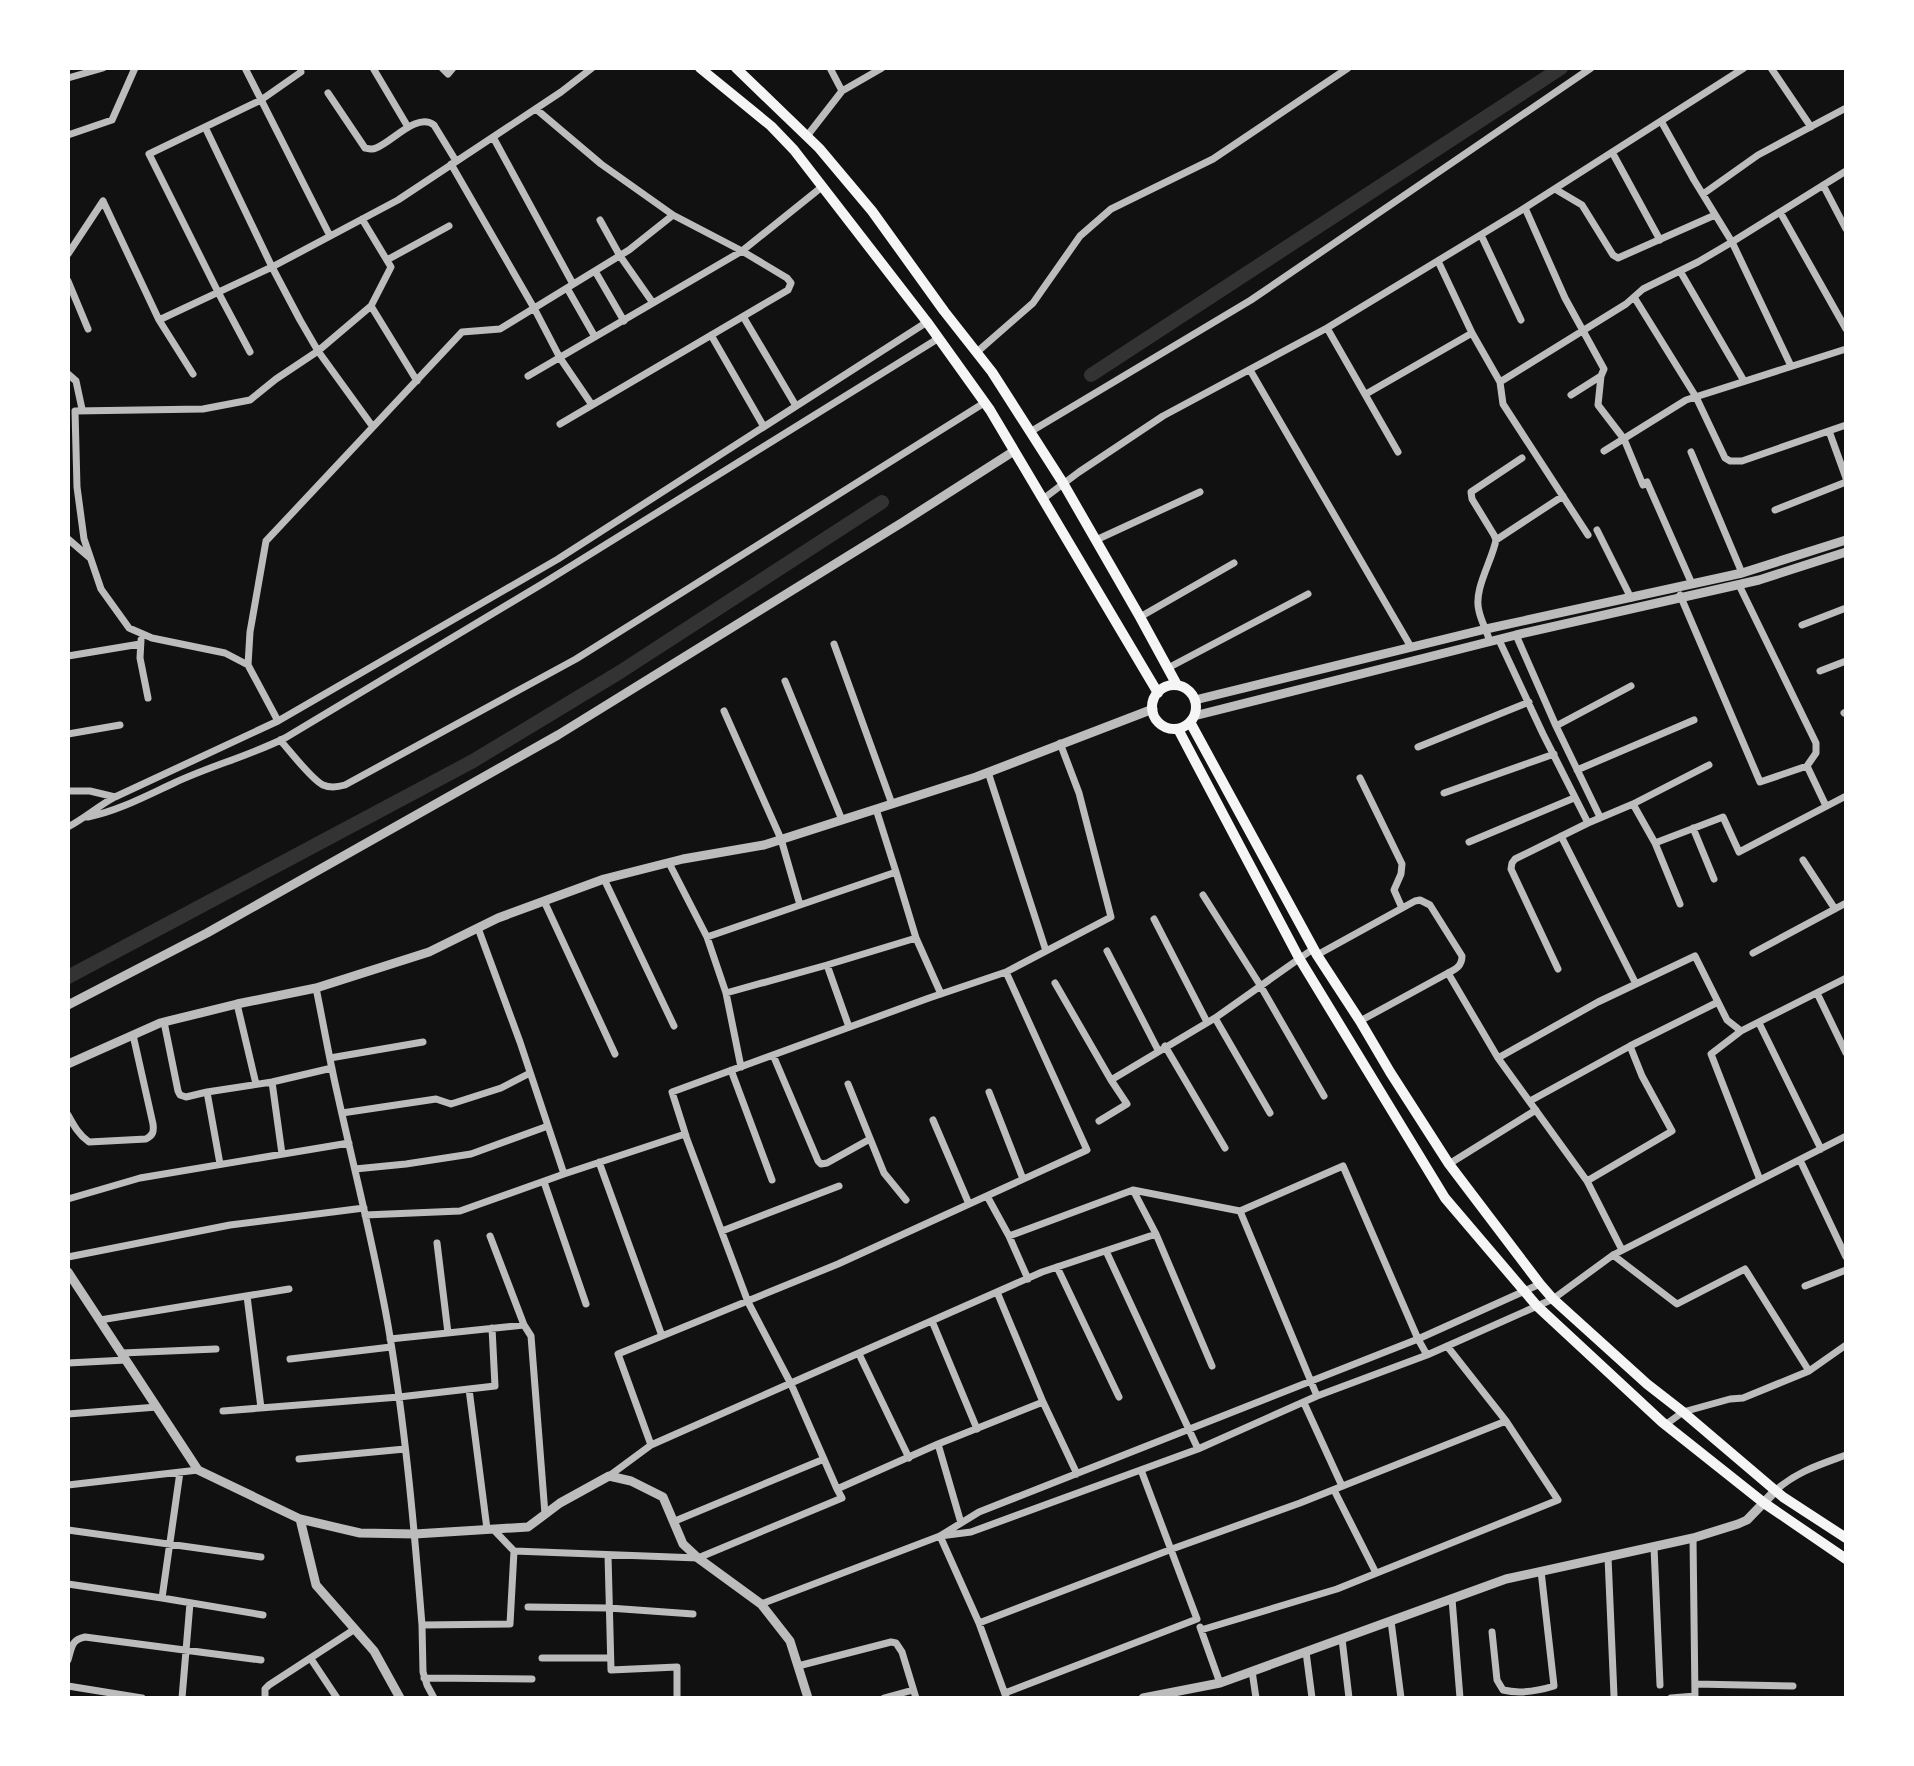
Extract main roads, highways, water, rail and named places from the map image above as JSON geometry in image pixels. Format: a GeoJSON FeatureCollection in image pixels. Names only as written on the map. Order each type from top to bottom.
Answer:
{"type":"FeatureCollection","features":[{"type":"Feature","properties":{"kind":"main road"},"geometry":{"type":"LineString","coordinates":[[700,68],[771,126],[811,169],[939,338],[984,402],[1158,693]]}},
{"type":"Feature","properties":{"kind":"main road"},"geometry":{"type":"LineString","coordinates":[[736,68],[807,136],[872,211],[944,311],[985,362],[1063,483],[1177,685],[1189,691],[1195,700],[1196,710],[1192,719],[1178,729],[1170,729],[1157,721],[1153,709],[1154,699],[1163,688],[1177,685]]}},
{"type":"Feature","properties":{"kind":"main road"},"geometry":{"type":"LineString","coordinates":[[811,169],[824,155]]}},
{"type":"Feature","properties":{"kind":"main road"},"geometry":{"type":"LineString","coordinates":[[966,375],[985,362]]}},
{"type":"Feature","properties":{"kind":"main road"},"geometry":{"type":"LineString","coordinates":[[1192,719],[1315,952],[1449,1164],[1540,1284],[1647,1384],[1783,1497],[1846,1538]]}},
{"type":"Feature","properties":{"kind":"main road"},"geometry":{"type":"LineString","coordinates":[[1178,729],[1299,958],[1436,1184],[1536,1306],[1665,1425],[1764,1503],[1846,1559]]}},
{"type":"Feature","properties":{"kind":"waterway"},"geometry":{"type":"LineString","coordinates":[[1091,375],[1561,68]]}},
{"type":"Feature","properties":{"kind":"waterway"},"geometry":{"type":"LineString","coordinates":[[68,977],[473,761],[620,672],[882,502]]}}]}
